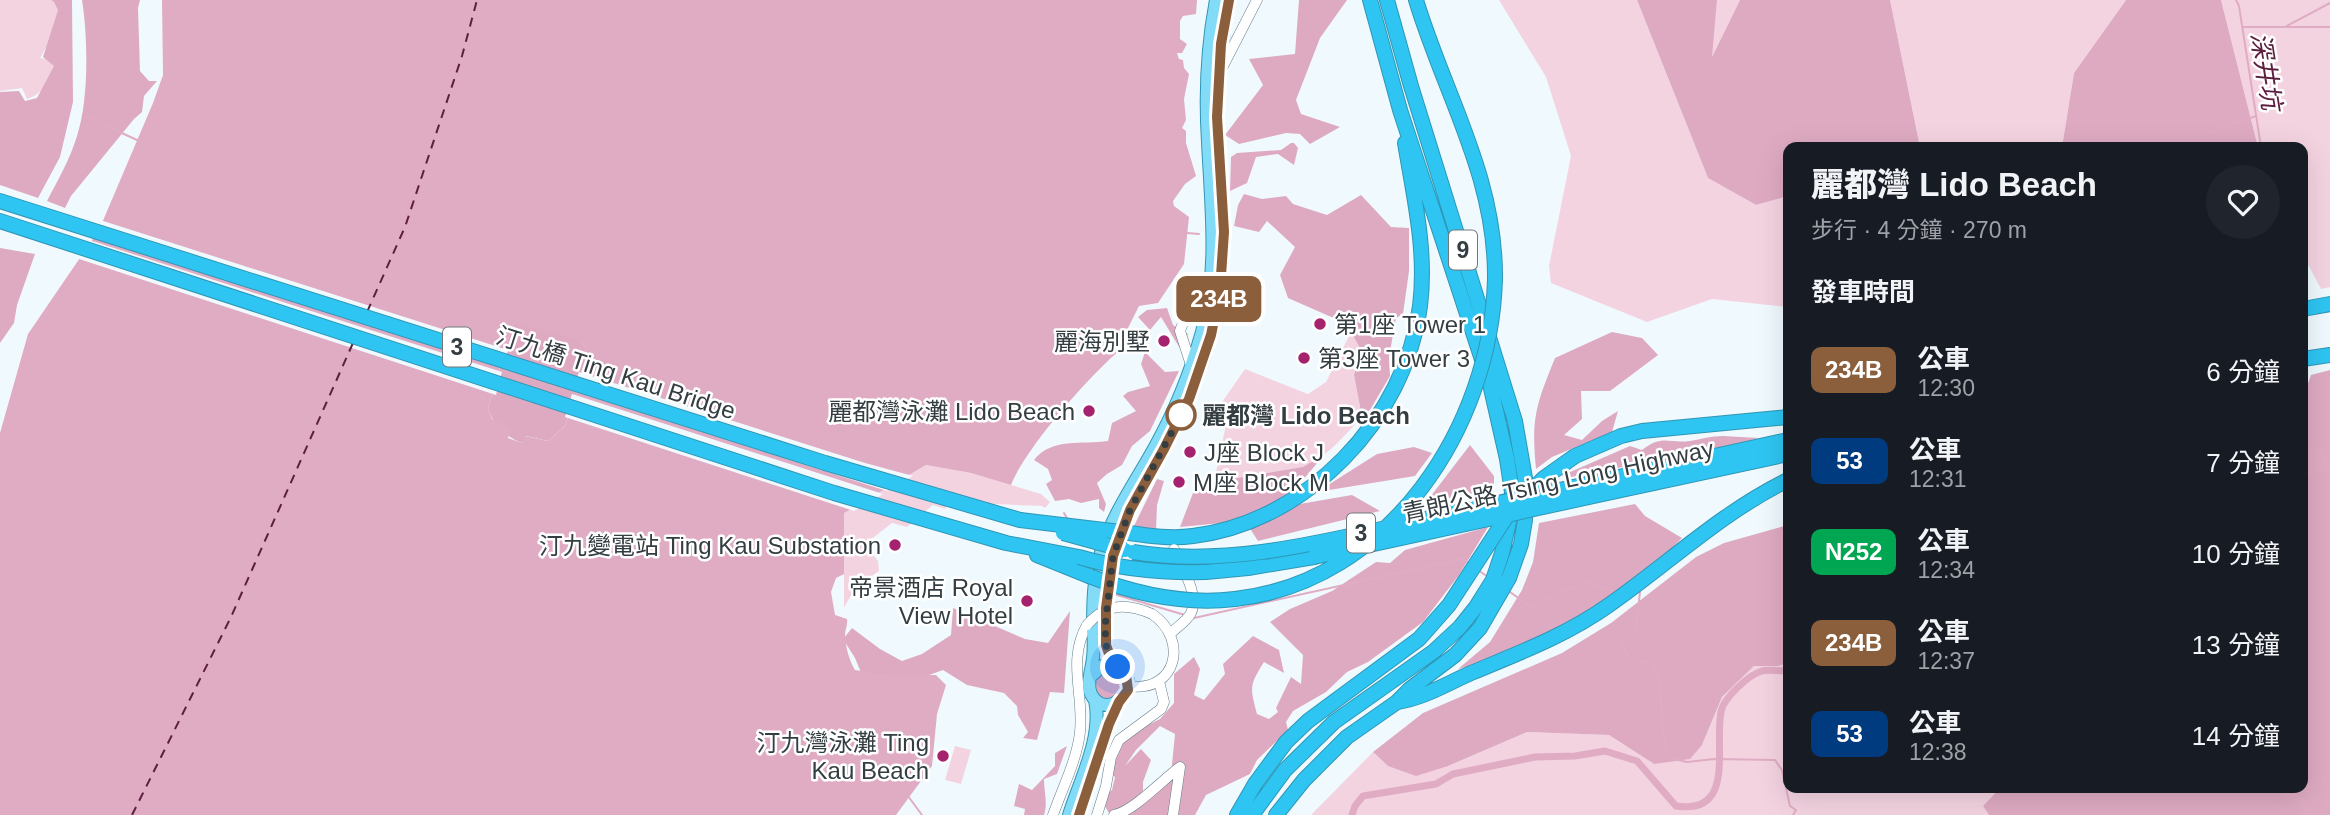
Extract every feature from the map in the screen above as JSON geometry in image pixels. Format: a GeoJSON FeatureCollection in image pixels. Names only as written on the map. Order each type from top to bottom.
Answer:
{"type":"FeatureCollection","features":[{"type":"Feature","properties":{"kind":"highway","name":"9"},"geometry":{"type":"LineString","coordinates":[[1252,815],[1285,770],[1334,722],[1455,633],[1493,580],[1505,543],[1512,505],[1507,459],[1490,384],[1401,110],[1370,0]]}},
{"type":"Feature","properties":{"kind":"highway","name":"9"},"geometry":{"type":"LineString","coordinates":[[1276,815],[1333,750],[1455,654],[1480,628],[1499,600],[1513,569],[1523,535],[1527,502],[1523,457],[1515,421],[1387,0]]}},
{"type":"Feature","properties":{"kind":"highway"},"geometry":{"type":"LineString","coordinates":[[1006,543],[1115,586],[1173,598],[1214,601],[1285,589],[1317,576],[1380,533],[1410,501],[1446,452],[1463,420],[1481,371],[1489,338],[1495,279],[1492,224],[1481,174],[1416,0]]}},
{"type":"Feature","properties":{"kind":"highway"},"geometry":{"type":"LineString","coordinates":[[1020,520],[1158,537],[1192,536],[1229,528],[1279,507],[1338,464],[1362,438],[1387,402],[1409,351],[1419,308],[1422,269],[1418,219],[1401,110]]}},
{"type":"Feature","properties":{"kind":"highway","name":"汀九橋 Ting Kau Bridge"},"geometry":{"type":"LineString","coordinates":[[0,201],[835,466],[1020,520]]}},
{"type":"Feature","properties":{"kind":"highway","name":"汀九橋 Ting Kau Bridge"},"geometry":{"type":"LineString","coordinates":[[0,221],[824,490],[1006,543]]}},
{"type":"Feature","properties":{"kind":"highway"},"geometry":{"type":"LineString","coordinates":[[2308,308],[2330,304]]}},
{"type":"Feature","properties":{"kind":"highway"},"geometry":{"type":"LineString","coordinates":[[2308,358],[2330,355]]}},
{"type":"Feature","properties":{"kind":"highway"},"geometry":{"type":"LineString","coordinates":[[1237,815],[1255,784],[1286,742],[1308,721],[1419,639],[1449,605],[1509,513],[1544,478],[1575,456],[1621,436],[1642,431],[1783,417]]}},
{"type":"Feature","properties":{"kind":"highway","name":"青朗公路 Tsing Long Highway"},"geometry":{"type":"LineString","coordinates":[[1006,543],[1126,567],[1206,572],[1275,564],[1338,552],[1783,441]]}},
{"type":"Feature","properties":{"kind":"highway","name":"青朗公路 Tsing Long Highway"},"geometry":{"type":"LineString","coordinates":[[1020,520],[1133,552],[1168,556],[1223,556],[1333,539],[1783,455]]}},
{"type":"Feature","properties":{"kind":"highway"},"geometry":{"type":"LineString","coordinates":[[1397,702],[1416,699],[1566,632],[1608,606],[1745,503],[1783,483]]}},
{"type":"Feature","properties":{"kind":"main road"},"geometry":{"type":"LineString","coordinates":[[1069,815],[1097,721],[1095,700],[1089,688],[1110,528],[1166,425],[1191,365],[1204,323],[1212,277],[1213,225],[1207,117],[1211,32],[1216,0]]}},
{"type":"Feature","properties":{"kind":"main road"},"geometry":{"type":"LineString","coordinates":[[1107,555],[1189,399],[1215,319],[1224,251],[1218,147],[1219,75],[1221,44],[1229,0]]}},
{"type":"Feature","properties":{"kind":"main road"},"geometry":{"type":"LineString","coordinates":[[1079,815],[1109,724],[1129,686],[1126,675],[1113,665],[1106,645],[1100,607]]}},
{"type":"Feature","properties":{"kind":"main road"},"geometry":{"type":"LineString","coordinates":[[1091,676],[1102,666],[1113,665]]}},
{"type":"Feature","properties":{"kind":"main road"},"geometry":{"type":"LineString","coordinates":[[1095,700],[1107,705],[1119,702]]}},
{"type":"Feature","properties":{"kind":"street"},"geometry":{"type":"LineString","coordinates":[[1219,75],[1257,0]]}},
{"type":"Feature","properties":{"kind":"street"},"geometry":{"type":"LineString","coordinates":[[1191,365],[1180,331],[1185,317],[1212,277]]}},
{"type":"Feature","properties":{"kind":"street"},"geometry":{"type":"LineString","coordinates":[[1171,634],[1186,620],[1193,606],[1193,599],[1174,549]]}},
{"type":"Feature","properties":{"kind":"street"},"geometry":{"type":"LineString","coordinates":[[1053,815],[1079,736],[1076,661],[1081,636],[1093,618],[1116,606],[1129,606],[1152,614],[1171,634],[1174,659],[1171,668],[1159,681],[1148,686],[1129,686]]}},
{"type":"Feature","properties":{"kind":"street"},"geometry":{"type":"LineString","coordinates":[[1097,815],[1111,757],[1119,740],[1161,709],[1164,694],[1159,681]]}},
{"type":"Feature","properties":{"kind":"street"},"geometry":{"type":"LineString","coordinates":[[1114,815],[1121,814],[1180,767],[1173,815]]}},
{"type":"Feature","properties":{"kind":"shaded area"},"geometry":{"type":"Polygon","coordinates":[[[0,0],[58,0],[59,25],[40,58],[58,61],[43,89],[27,99],[22,88],[0,91],[0,0]]]}},
{"type":"Feature","properties":{"kind":"shaded area"},"geometry":{"type":"Polygon","coordinates":[[[51,0],[72,0],[73,102],[60,157],[38,198],[0,185],[0,92],[19,91],[25,101],[37,98],[54,66],[43,57],[58,10],[51,0]]]}},
{"type":"Feature","properties":{"kind":"shaded area"},"geometry":{"type":"Polygon","coordinates":[[[82,0],[140,0],[140,71],[149,81],[157,81],[144,96],[142,112],[71,196],[65,208],[47,201],[71,153],[84,105],[86,69],[82,0]]]}},
{"type":"Feature","properties":{"kind":"shaded area"},"geometry":{"type":"Polygon","coordinates":[[[162,0],[1197,0],[1196,14],[1183,16],[1180,21],[1180,39],[1187,44],[1182,53],[1177,53],[1189,74],[1184,99],[1186,120],[1182,128],[1186,131],[1186,143],[1196,176],[1185,184],[1173,201],[1174,206],[1189,217],[1184,264],[1158,303],[1139,306],[1128,328],[1130,342],[1100,369],[1064,408],[1031,450],[1011,485],[971,473],[926,465],[844,513],[844,574],[836,578],[831,592],[835,615],[847,619],[846,645],[855,670],[888,675],[936,675],[946,685],[937,714],[932,766],[896,815],[0,815],[0,433],[28,334],[99,230],[163,75],[162,0]],[[515,323],[488,409],[492,419],[512,428],[508,438],[522,443],[525,436],[548,441],[565,426],[584,370],[586,348],[577,339],[515,323]]]}},
{"type":"Feature","properties":{"kind":"shaded area"},"geometry":{"type":"Polygon","coordinates":[[[1299,0],[1347,0],[1320,38],[1296,100],[1301,114],[1340,127],[1310,144],[1300,134],[1286,133],[1239,144],[1225,135],[1263,85],[1249,59],[1295,54],[1299,0]]]}},
{"type":"Feature","properties":{"kind":"shaded area"},"geometry":{"type":"Polygon","coordinates":[[[1499,0],[1637,0],[1708,178],[1756,205],[1783,197],[1783,306],[1712,299],[1647,322],[1551,283],[1549,266],[1571,156],[1546,77],[1499,0]]]}},
{"type":"Feature","properties":{"kind":"shaded area"},"geometry":{"type":"Polygon","coordinates":[[[1637,0],[1717,0],[1712,57],[1740,0],[1890,0],[1919,142],[1783,142],[1783,197],[1756,205],[1708,178],[1637,0]]]}},
{"type":"Feature","properties":{"kind":"shaded area"},"geometry":{"type":"Polygon","coordinates":[[[1717,0],[1740,0],[1711,59],[1717,0]]]}},
{"type":"Feature","properties":{"kind":"shaded area"},"geometry":{"type":"Polygon","coordinates":[[[1890,0],[2126,0],[2074,73],[2063,142],[1919,142],[1890,0]]]}},
{"type":"Feature","properties":{"kind":"shaded area"},"geometry":{"type":"Polygon","coordinates":[[[2126,0],[2221,0],[2257,142],[2063,142],[2074,73],[2126,0]]]}},
{"type":"Feature","properties":{"kind":"shaded area"},"geometry":{"type":"Polygon","coordinates":[[[2221,0],[2330,0],[2330,287],[2321,289],[2308,264],[2308,142],[2257,142],[2221,0]]]}},
{"type":"Feature","properties":{"kind":"shaded area"},"geometry":{"type":"Polygon","coordinates":[[[1291,143],[1298,148],[1294,165],[1278,154],[1256,157],[1247,183],[1230,191],[1231,157],[1237,153],[1281,150],[1291,143]]]}},
{"type":"Feature","properties":{"kind":"shaded area"},"geometry":{"type":"Polygon","coordinates":[[[1244,194],[1262,199],[1286,196],[1293,204],[1327,215],[1361,195],[1391,227],[1409,228],[1409,271],[1403,314],[1396,318],[1389,357],[1390,376],[1370,410],[1362,417],[1354,375],[1361,350],[1351,332],[1354,327],[1288,298],[1280,275],[1295,247],[1267,221],[1259,232],[1234,226],[1238,205],[1244,194]]]}},
{"type":"Feature","properties":{"kind":"shaded area"},"geometry":{"type":"Polygon","coordinates":[[[0,248],[35,254],[17,305],[14,323],[0,343],[0,248]]]}},
{"type":"Feature","properties":{"kind":"shaded area"},"geometry":{"type":"Polygon","coordinates":[[[1167,308],[1173,325],[1188,334],[1181,350],[1161,317],[1150,330],[1138,317],[1147,310],[1167,308]]]}},
{"type":"Feature","properties":{"kind":"shaded area"},"geometry":{"type":"Polygon","coordinates":[[[515,322],[577,338],[586,348],[584,370],[565,426],[548,441],[526,436],[522,443],[516,441],[497,426],[488,409],[515,322]]]}},
{"type":"Feature","properties":{"kind":"shaded area"},"geometry":{"type":"Polygon","coordinates":[[[1351,332],[1361,350],[1354,375],[1362,417],[1343,438],[1305,467],[1273,475],[1214,482],[1228,415],[1220,405],[1245,369],[1308,394],[1326,382],[1351,332]]]}},
{"type":"Feature","properties":{"kind":"shaded area"},"geometry":{"type":"Polygon","coordinates":[[[1612,332],[1642,338],[1658,355],[1610,391],[1581,391],[1582,419],[1564,435],[1582,440],[1602,421],[1618,411],[1612,432],[1552,457],[1536,469],[1536,412],[1555,358],[1612,332]]]}},
{"type":"Feature","properties":{"kind":"shaded area"},"geometry":{"type":"Polygon","coordinates":[[[1145,352],[1165,372],[1179,371],[1150,431],[1132,446],[1122,465],[1097,483],[1106,504],[1104,512],[1099,508],[1099,499],[1081,503],[1069,499],[1055,501],[1046,484],[1052,480],[1048,469],[1034,460],[1041,453],[1058,445],[1108,441],[1112,423],[1136,411],[1123,396],[1150,386],[1141,364],[1145,352]]]}},
{"type":"Feature","properties":{"kind":"shaded area"},"geometry":{"type":"Polygon","coordinates":[[[2330,370],[2330,815],[1989,815],[1983,806],[1995,793],[2308,793],[2308,383],[2311,375],[2330,370]]]}},
{"type":"Feature","properties":{"kind":"shaded area"},"geometry":{"type":"Polygon","coordinates":[[[1723,436],[1759,438],[1695,455],[1571,477],[1561,476],[1630,446],[1642,450],[1655,442],[1682,442],[1723,436]]]}},
{"type":"Feature","properties":{"kind":"shaded area"},"geometry":{"type":"Polygon","coordinates":[[[1470,445],[1494,476],[1494,492],[1427,501],[1470,445]]]}},
{"type":"Feature","properties":{"kind":"shaded area"},"geometry":{"type":"Polygon","coordinates":[[[2321,446],[2324,458],[2330,463],[2330,470],[2308,476],[2310,448],[2321,446]]]}},
{"type":"Feature","properties":{"kind":"shaded area"},"geometry":{"type":"Polygon","coordinates":[[[1414,447],[1432,453],[1415,476],[1317,492],[1377,454],[1414,447]]]}},
{"type":"Feature","properties":{"kind":"shaded area"},"geometry":{"type":"Polygon","coordinates":[[[1324,455],[1291,494],[1259,510],[1222,523],[1180,527],[1193,493],[1214,482],[1303,467],[1324,455]]]}},
{"type":"Feature","properties":{"kind":"shaded area"},"geometry":{"type":"Polygon","coordinates":[[[926,465],[971,473],[1041,494],[1050,502],[1045,508],[948,502],[945,509],[933,505],[907,527],[892,523],[865,544],[878,561],[879,571],[859,587],[844,608],[844,512],[926,465]]]}},
{"type":"Feature","properties":{"kind":"shaded area"},"geometry":{"type":"Polygon","coordinates":[[[1157,479],[1164,481],[1157,505],[1156,532],[1132,530],[1157,479]]]}},
{"type":"Feature","properties":{"kind":"shaded area"},"geometry":{"type":"Polygon","coordinates":[[[1352,495],[1380,511],[1258,541],[1249,527],[1294,505],[1352,495]]]}},
{"type":"Feature","properties":{"kind":"shaded area"},"geometry":{"type":"Polygon","coordinates":[[[1635,504],[1645,516],[1682,538],[1622,591],[1576,621],[1505,657],[1458,669],[1490,642],[1522,590],[1533,562],[1539,523],[1635,504]]]}},
{"type":"Feature","properties":{"kind":"shaded area"},"geometry":{"type":"Polygon","coordinates":[[[1783,526],[1783,664],[1754,666],[1722,697],[1702,745],[1690,759],[1654,764],[1609,735],[1527,732],[1448,766],[1416,776],[1388,766],[1373,752],[1423,713],[1562,653],[1611,623],[1696,557],[1724,543],[1783,526]]]}},
{"type":"Feature","properties":{"kind":"shaded area"},"geometry":{"type":"Polygon","coordinates":[[[1488,527],[1459,575],[1423,622],[1368,662],[1347,672],[1326,692],[1293,711],[1286,722],[1288,730],[1257,760],[1250,774],[1206,795],[1195,815],[1128,815],[1171,775],[1175,734],[1160,726],[1136,750],[1125,766],[1141,749],[1151,760],[1143,782],[1143,791],[1125,807],[1109,813],[1104,805],[1115,777],[1110,773],[1114,755],[1128,735],[1160,719],[1174,703],[1174,674],[1194,657],[1200,669],[1194,695],[1204,700],[1225,674],[1223,664],[1253,636],[1279,650],[1284,673],[1264,662],[1252,687],[1257,714],[1269,719],[1278,712],[1276,708],[1291,677],[1301,684],[1303,655],[1270,622],[1290,609],[1332,591],[1376,562],[1390,563],[1405,550],[1488,527]]]}},
{"type":"Feature","properties":{"kind":"shaded area"},"geometry":{"type":"Polygon","coordinates":[[[953,608],[1025,639],[1048,643],[1070,611],[1064,693],[1050,692],[1037,740],[1023,738],[1028,732],[1018,715],[1017,706],[1004,693],[967,685],[943,670],[910,682],[862,675],[843,639],[852,628],[880,649],[902,661],[922,654],[951,635],[953,608]]]}},
{"type":"Feature","properties":{"kind":"shaded area"},"geometry":{"type":"Polygon","coordinates":[[[1783,664],[1783,793],[1995,793],[1983,806],[1989,815],[1311,815],[1373,752],[1388,766],[1448,766],[1527,732],[1609,735],[1654,764],[1702,745],[1722,697],[1754,666],[1783,664]]]}},
{"type":"Feature","properties":{"kind":"shaded area"},"geometry":{"type":"Polygon","coordinates":[[[1102,672],[1117,672],[1125,685],[1114,700],[1100,697],[1096,690],[1096,681],[1102,672]]]}},
{"type":"Feature","properties":{"kind":"shaded area"},"geometry":{"type":"Polygon","coordinates":[[[955,746],[971,750],[961,784],[945,780],[955,746]]]}},
{"type":"Feature","properties":{"kind":"shaded area"},"geometry":{"type":"Polygon","coordinates":[[[1067,746],[1057,774],[1044,779],[1044,815],[1024,815],[1025,809],[1014,806],[1019,784],[1032,790],[1055,766],[1055,753],[1067,746]]]}},
{"type":"Feature","properties":{"kind":"pier"},"geometry":{"type":"Polygon","coordinates":[[[100,220],[508,350],[503,368],[91,237],[100,220]]]}},
{"type":"Feature","properties":{"kind":"pier"},"geometry":{"type":"Polygon","coordinates":[[[89,240],[502,372],[496,395],[76,258],[89,240]]]}},
{"type":"Feature","properties":{"kind":"pier"},"geometry":{"type":"Polygon","coordinates":[[[579,372],[913,476],[887,491],[573,391],[579,372]]]}},
{"type":"Feature","properties":{"kind":"pier"},"geometry":{"type":"Polygon","coordinates":[[[572,394],[883,494],[854,511],[565,417],[572,394]]]}},
{"type":"Feature","properties":{"kind":"waterway","name":"深井坑"},"geometry":{"type":"LineString","coordinates":[[2236,0],[2260,142]]}},
{"type":"Feature","properties":{"kind":"waterway"},"geometry":{"type":"LineString","coordinates":[[2243,27],[2285,27],[2330,3]]}},
{"type":"Feature","properties":{"kind":"waterway"},"geometry":{"type":"LineString","coordinates":[[2286,27],[2330,27]]}},
{"type":"Feature","properties":{"kind":"waterway"},"geometry":{"type":"LineString","coordinates":[[2205,142],[2210,132],[2256,116]]}},
{"type":"Feature","properties":{"kind":"waterway"},"geometry":{"type":"LineString","coordinates":[[87,117],[137,140]]}},
{"type":"Feature","properties":{"kind":"waterway"},"geometry":{"type":"LineString","coordinates":[[1187,233],[1199,234]]}},
{"type":"Feature","properties":{"kind":"waterway"},"geometry":{"type":"LineString","coordinates":[[1064,513],[1068,520]]}},
{"type":"Feature","properties":{"kind":"waterway"},"geometry":{"type":"LineString","coordinates":[[1194,618],[1462,559],[1468,563]]}},
{"type":"Feature","properties":{"kind":"waterway"},"geometry":{"type":"LineString","coordinates":[[1478,570],[1488,577]]}},
{"type":"Feature","properties":{"kind":"waterway"},"geometry":{"type":"LineString","coordinates":[[1510,592],[1531,607],[1584,582],[1612,591]]}},
{"type":"Feature","properties":{"kind":"waterway"},"geometry":{"type":"LineString","coordinates":[[1115,592],[1117,595],[1185,615]]}},
{"type":"Feature","properties":{"kind":"waterway"},"geometry":{"type":"LineString","coordinates":[[1622,638],[1636,628],[1640,592]]}},
{"type":"Feature","properties":{"kind":"waterway"},"geometry":{"type":"LineString","coordinates":[[1620,634],[1625,651],[1635,662],[1652,661],[1657,673],[1663,734],[1669,758],[1687,762],[1714,759],[1775,760],[1783,774]]}},
{"type":"Feature","properties":{"kind":"waterway"},"geometry":{"type":"LineString","coordinates":[[1352,815],[1363,796],[1436,784],[1453,774],[1535,757],[1575,756],[1605,751],[1637,761],[1676,806],[1695,806],[1707,800],[1715,789],[1720,759],[1721,712],[1726,701],[1743,682],[1756,673],[1765,670],[1783,671]]}},
{"type":"Feature","properties":{"kind":"waterway"},"geometry":{"type":"LineString","coordinates":[[1787,793],[1790,806],[1796,810],[1793,815]]}},
{"type":"Feature","properties":{"kind":"waterway"},"geometry":{"type":"LineString","coordinates":[[2284,793],[2303,803],[2308,815]]}},
{"type":"Feature","properties":{"kind":"waterway"},"geometry":{"type":"LineString","coordinates":[[908,796],[922,815]]}},
{"type":"Feature","properties":{"kind":"ferry route"},"geometry":{"type":"LineString","coordinates":[[367,312],[405,227],[462,56],[477,0]]}},
{"type":"Feature","properties":{"kind":"ferry route"},"geometry":{"type":"LineString","coordinates":[[132,815],[231,617],[353,343]]}},
{"type":"Feature","properties":{"kind":"bus line","name":"234B"},"geometry":{"type":"LineString","coordinates":[[1079,815],[1109,724],[1129,686],[1123,671],[1113,665],[1106,645],[1106,608],[1113,556],[1130,510],[1189,399],[1211,335],[1218,303],[1224,232],[1217,117],[1221,44],[1229,0]]}},
{"type":"Feature","properties":{"kind":"place","name":"第1座 Tower 1"},"geometry":{"type":"Point","coordinates":[1320,324]}},
{"type":"Feature","properties":{"kind":"place","name":"麗海別墅"},"geometry":{"type":"Point","coordinates":[1164,341]}},
{"type":"Feature","properties":{"kind":"place","name":"第3座 Tower 3"},"geometry":{"type":"Point","coordinates":[1304,358]}},
{"type":"Feature","properties":{"kind":"place","name":"麗都灣泳灘 Lido Beach"},"geometry":{"type":"Point","coordinates":[1089,411]}},
{"type":"Feature","properties":{"kind":"place","name":"麗都灣 Lido Beach"},"geometry":{"type":"Point","coordinates":[1181,415]}},
{"type":"Feature","properties":{"kind":"place","name":"J座 Block J"},"geometry":{"type":"Point","coordinates":[1190,452]}},
{"type":"Feature","properties":{"kind":"place","name":"M座 Block M"},"geometry":{"type":"Point","coordinates":[1179,482]}},
{"type":"Feature","properties":{"kind":"place","name":"汀九變電站 Ting Kau Substation"},"geometry":{"type":"Point","coordinates":[895,545]}},
{"type":"Feature","properties":{"kind":"place","name":"帝景酒店 Royal View Hotel"},"geometry":{"type":"Point","coordinates":[1027,601]}},
{"type":"Feature","properties":{"kind":"place","name":"汀九灣泳灘 Ting Kau Beach"},"geometry":{"type":"Point","coordinates":[943,756]}},
{"type":"Feature","properties":{"kind":"route"},"geometry":{"type":"LineString","coordinates":[[1118,667],[1113,665],[1106,645],[1105,627],[1113,556],[1130,510],[1181,415]]}}]}
